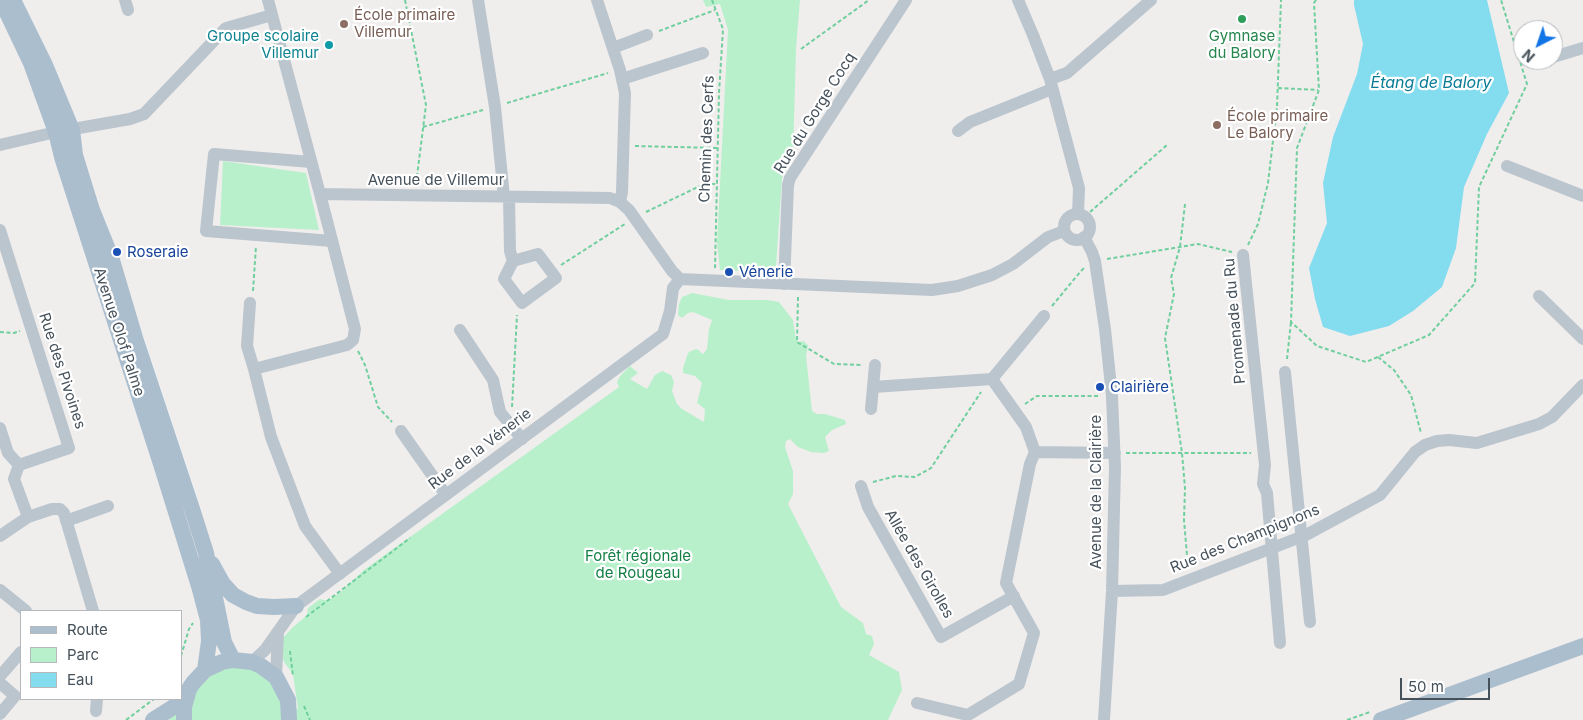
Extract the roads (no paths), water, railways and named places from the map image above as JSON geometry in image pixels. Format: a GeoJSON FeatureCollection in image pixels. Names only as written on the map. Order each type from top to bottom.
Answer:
{"type":"FeatureCollection","features":[{"type":"Feature","properties":{"kind":"main road","name":"Avenue Olof Palme"},"geometry":{"type":"LineString","coordinates":[[1,0],[75,154],[92,210],[111,257],[127,314],[206,553],[224,642],[233,660]]}},
{"type":"Feature","properties":{"kind":"main road","name":"Avenue Olof Palme"},"geometry":{"type":"LineString","coordinates":[[13,0],[45,65],[64,131],[62,158],[199,586],[208,620],[209,641],[205,670]]}},
{"type":"Feature","properties":{"kind":"main road"},"geometry":{"type":"LineString","coordinates":[[206,553],[223,584],[233,595],[257,606],[299,612]]}},
{"type":"Feature","properties":{"kind":"main road"},"geometry":{"type":"LineString","coordinates":[[1381,720],[1583,646]]}},
{"type":"Feature","properties":{"kind":"main road"},"geometry":{"type":"LineString","coordinates":[[184,720],[184,695],[193,683],[205,670],[222,662],[233,660],[252,662],[276,677],[294,715]]}},
{"type":"Feature","properties":{"kind":"main road"},"geometry":{"type":"LineString","coordinates":[[152,720],[175,706],[180,700]]}},
{"type":"Feature","properties":{"kind":"street"},"geometry":{"type":"LineString","coordinates":[[254,369],[347,345],[353,340],[354,329],[268,0]]}},
{"type":"Feature","properties":{"kind":"street"},"geometry":{"type":"LineString","coordinates":[[478,0],[495,107],[506,197],[510,251],[513,260],[504,279],[522,303],[556,278],[538,254],[513,260]]}},
{"type":"Feature","properties":{"kind":"street"},"geometry":{"type":"LineString","coordinates":[[597,0],[621,74],[625,94],[622,192],[620,202],[629,210],[672,271],[680,279],[932,290],[958,286],[992,275],[1013,264],[1048,237],[1064,231]]}},
{"type":"Feature","properties":{"kind":"street","name":"Rue du Gorge Cocq"},"geometry":{"type":"LineString","coordinates":[[784,284],[788,185],[790,178],[906,0]]}},
{"type":"Feature","properties":{"kind":"street"},"geometry":{"type":"LineString","coordinates":[[1018,0],[1051,84],[1079,188],[1082,216],[1090,225],[1084,238],[1073,239],[1064,231],[1066,218],[1082,216]]}},
{"type":"Feature","properties":{"kind":"street"},"geometry":{"type":"LineString","coordinates":[[958,131],[970,122],[1051,84],[1067,73],[1152,0]]}},
{"type":"Feature","properties":{"kind":"street"},"geometry":{"type":"LineString","coordinates":[[0,145],[130,119],[144,114],[226,28],[272,15]]}},
{"type":"Feature","properties":{"kind":"street"},"geometry":{"type":"LineString","coordinates":[[613,48],[648,35]]}},
{"type":"Feature","properties":{"kind":"street"},"geometry":{"type":"LineString","coordinates":[[1563,54],[1583,48]]}},
{"type":"Feature","properties":{"kind":"street"},"geometry":{"type":"LineString","coordinates":[[621,74],[704,53]]}},
{"type":"Feature","properties":{"kind":"street"},"geometry":{"type":"LineString","coordinates":[[311,162],[214,154],[206,231],[259,234],[332,242]]}},
{"type":"Feature","properties":{"kind":"street"},"geometry":{"type":"LineString","coordinates":[[1508,166],[1583,196]]}},
{"type":"Feature","properties":{"kind":"street","name":"Avenue de Villemur"},"geometry":{"type":"LineString","coordinates":[[320,194],[610,198],[620,202]]}},
{"type":"Feature","properties":{"kind":"street","name":"Rue des Pivoines"},"geometry":{"type":"LineString","coordinates":[[0,230],[69,448],[19,465]]}},
{"type":"Feature","properties":{"kind":"street","name":"Avenue de la Clairière"},"geometry":{"type":"LineString","coordinates":[[1084,238],[1095,261],[1105,329],[1112,396],[1115,453],[1112,591],[1104,720]]}},
{"type":"Feature","properties":{"kind":"street","name":"Promenade du Ru"},"geometry":{"type":"LineString","coordinates":[[1243,255],[1264,452],[1263,484],[1267,493],[1280,643]]}},
{"type":"Feature","properties":{"kind":"street","name":"Rue de la Vénerie"},"geometry":{"type":"LineString","coordinates":[[252,662],[265,650],[278,632],[340,574],[662,334],[670,310],[673,288],[680,279]]}},
{"type":"Feature","properties":{"kind":"street"},"geometry":{"type":"LineString","coordinates":[[1539,296],[1583,339]]}},
{"type":"Feature","properties":{"kind":"street"},"geometry":{"type":"LineString","coordinates":[[250,303],[247,346],[271,437],[305,526],[340,574]]}},
{"type":"Feature","properties":{"kind":"street"},"geometry":{"type":"LineString","coordinates":[[873,387],[992,378],[1044,316]]}},
{"type":"Feature","properties":{"kind":"street"},"geometry":{"type":"LineString","coordinates":[[460,330],[492,380],[500,412],[522,439]]}},
{"type":"Feature","properties":{"kind":"street"},"geometry":{"type":"LineString","coordinates":[[871,409],[875,365]]}},
{"type":"Feature","properties":{"kind":"street"},"geometry":{"type":"LineString","coordinates":[[1286,372],[1310,622]]}},
{"type":"Feature","properties":{"kind":"street"},"geometry":{"type":"LineString","coordinates":[[917,703],[968,715],[1019,684],[1034,633],[1006,583],[1030,464],[1035,452],[1026,427],[992,378]]}},
{"type":"Feature","properties":{"kind":"street","name":"Rue des Champignons"},"geometry":{"type":"LineString","coordinates":[[1112,591],[1163,590],[1302,536],[1380,495],[1415,452],[1425,445],[1449,440],[1477,443],[1539,424],[1552,417],[1583,385]]}},
{"type":"Feature","properties":{"kind":"street"},"geometry":{"type":"LineString","coordinates":[[0,428],[8,453],[19,465],[14,479],[28,517]]}},
{"type":"Feature","properties":{"kind":"street"},"geometry":{"type":"LineString","coordinates":[[401,430],[446,495]]}},
{"type":"Feature","properties":{"kind":"street"},"geometry":{"type":"LineString","coordinates":[[1035,452],[1115,453]]}},
{"type":"Feature","properties":{"kind":"street","name":"Allée des Girolles"},"geometry":{"type":"LineString","coordinates":[[861,486],[868,507],[942,637],[1014,596]]}},
{"type":"Feature","properties":{"kind":"street"},"geometry":{"type":"LineString","coordinates":[[66,521],[108,506]]}},
{"type":"Feature","properties":{"kind":"street"},"geometry":{"type":"LineString","coordinates":[[0,536],[28,517],[52,509],[60,509],[64,512],[93,610]]}},
{"type":"Feature","properties":{"kind":"street"},"geometry":{"type":"LineString","coordinates":[[0,590],[25,610]]}},
{"type":"Feature","properties":{"kind":"street"},"geometry":{"type":"LineString","coordinates":[[276,677],[278,632]]}},
{"type":"Feature","properties":{"kind":"street"},"geometry":{"type":"LineString","coordinates":[[0,676],[20,653]]}},
{"type":"Feature","properties":{"kind":"street"},"geometry":{"type":"LineString","coordinates":[[0,683],[15,696],[0,714]]}},
{"type":"Feature","properties":{"kind":"water","name":"Étang de Balory"},"geometry":{"type":"Polygon","coordinates":[[[1354,0],[1487,0],[1509,93],[1487,134],[1464,187],[1456,248],[1442,287],[1413,311],[1389,326],[1350,336],[1323,327],[1309,268],[1327,223],[1323,183],[1333,137],[1357,74],[1363,44],[1354,0]]]}},
{"type":"Feature","properties":{"kind":"place","name":"Gymnase du Balory"},"geometry":{"type":"Point","coordinates":[1242,19]}},
{"type":"Feature","properties":{"kind":"place","name":"École primaire Villemur"},"geometry":{"type":"Point","coordinates":[344,24]}},
{"type":"Feature","properties":{"kind":"place","name":"Groupe scolaire Villemur"},"geometry":{"type":"Point","coordinates":[329,45]}},
{"type":"Feature","properties":{"kind":"place","name":"École primaire Le Balory"},"geometry":{"type":"Point","coordinates":[1217,125]}},
{"type":"Feature","properties":{"kind":"place","name":"Roseraie"},"geometry":{"type":"Point","coordinates":[117,252]}},
{"type":"Feature","properties":{"kind":"place","name":"Vénerie"},"geometry":{"type":"Point","coordinates":[729,272]}},
{"type":"Feature","properties":{"kind":"place","name":"Clairière"},"geometry":{"type":"Point","coordinates":[1100,387]}},
{"type":"Feature","properties":{"kind":"park label","name":"Forêt régionale de Rougeau"},"geometry":{"type":"Point","coordinates":[638,564]}}]}
